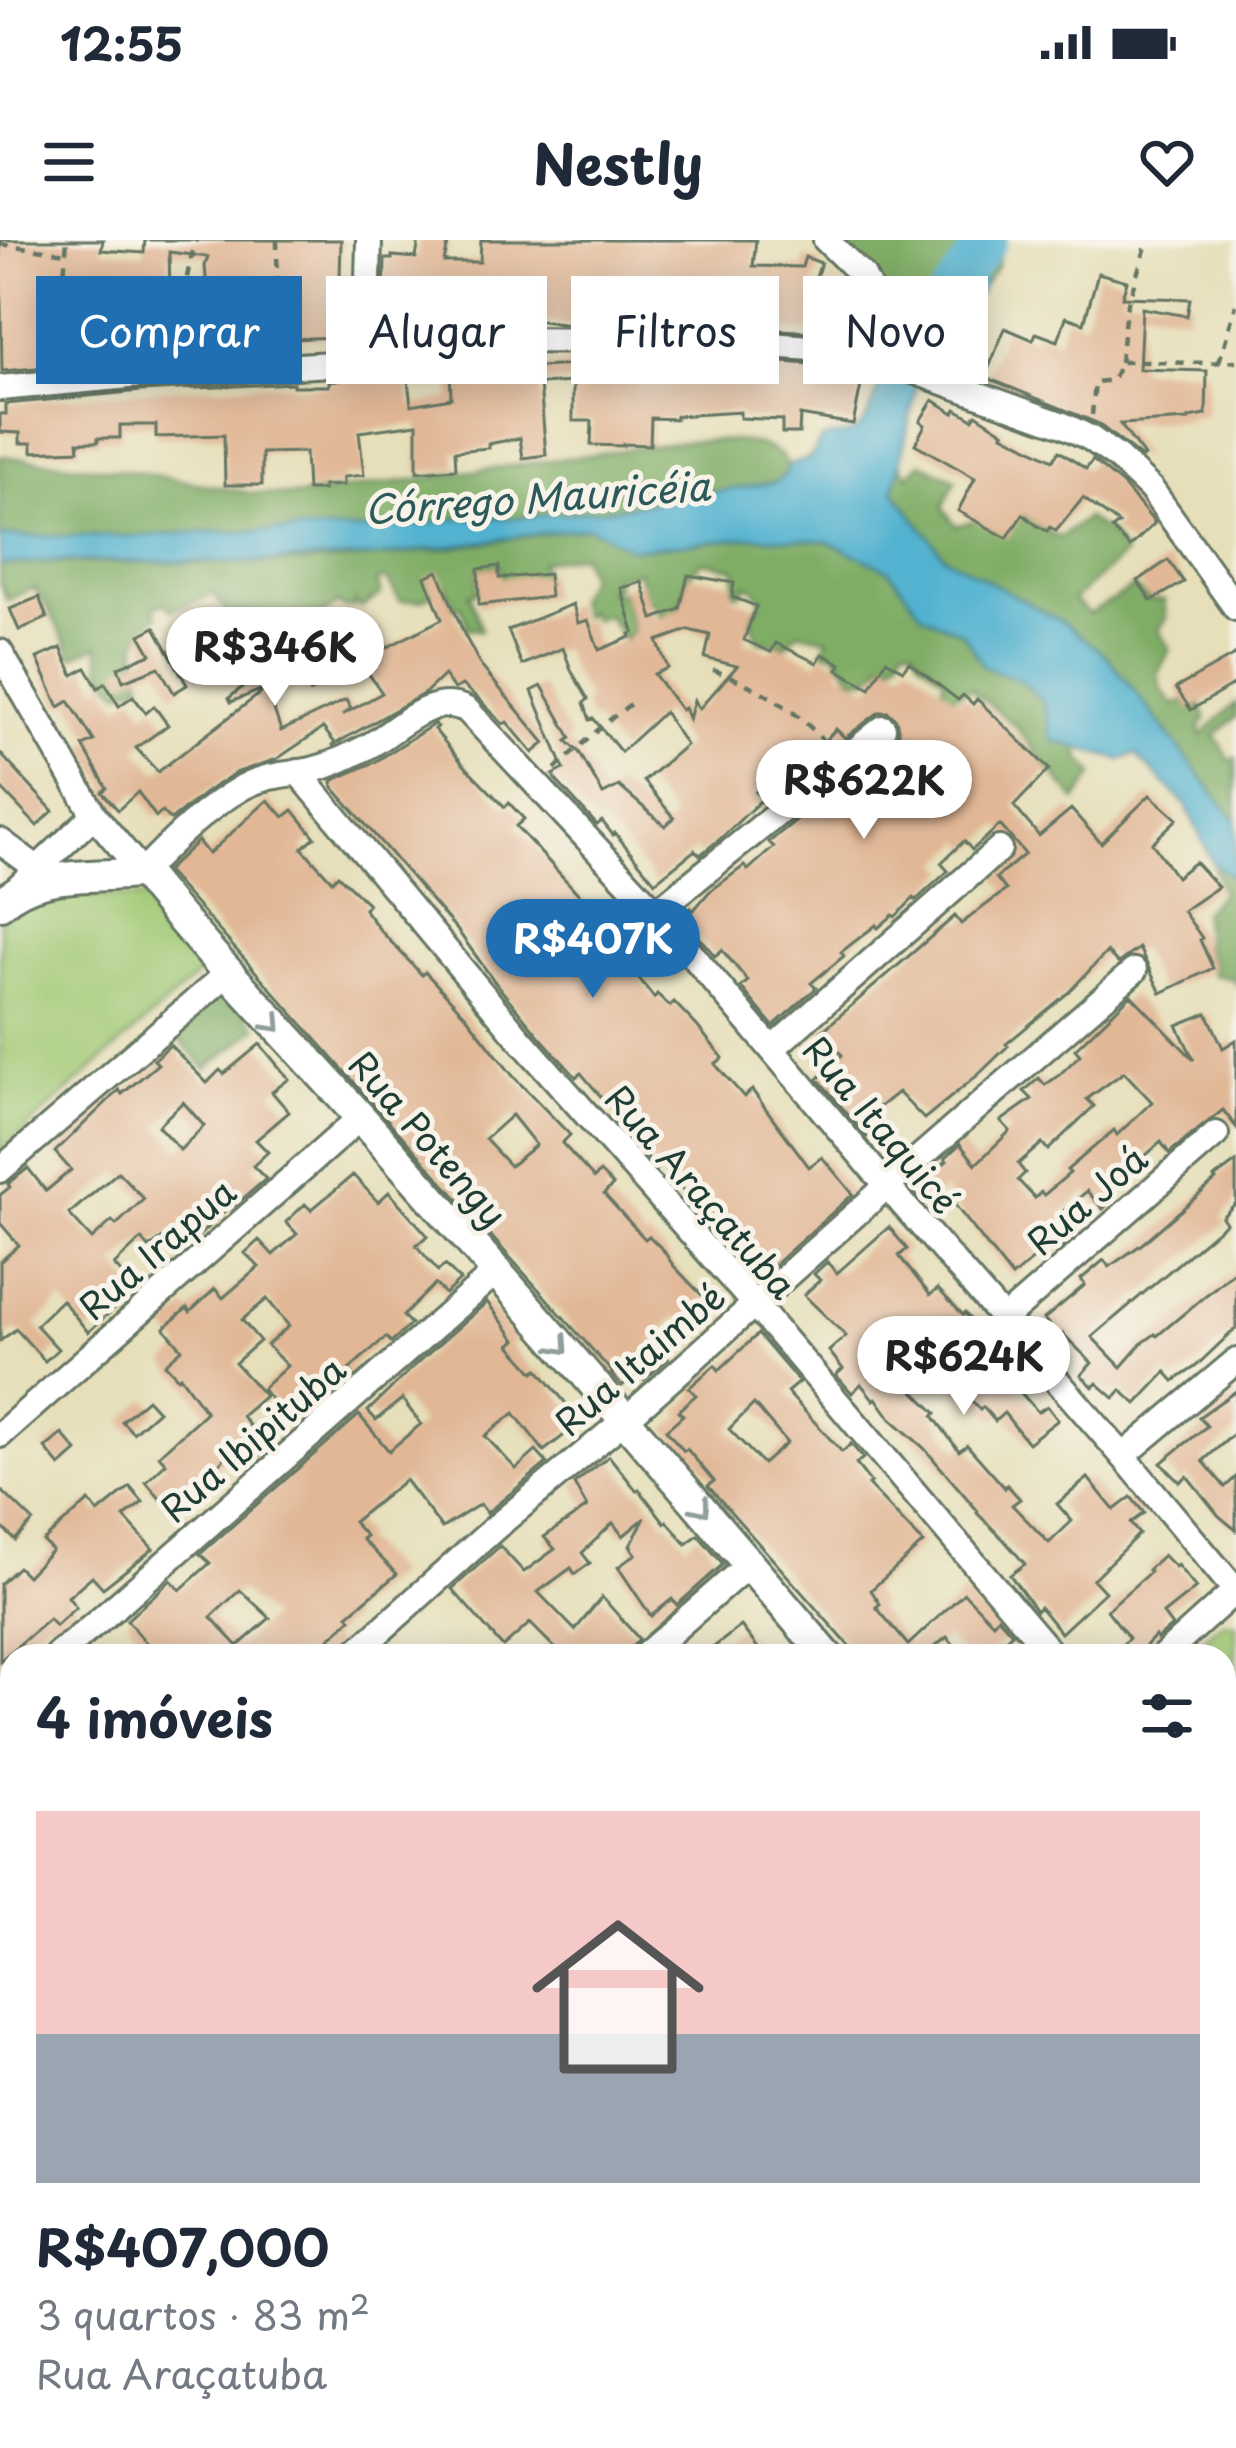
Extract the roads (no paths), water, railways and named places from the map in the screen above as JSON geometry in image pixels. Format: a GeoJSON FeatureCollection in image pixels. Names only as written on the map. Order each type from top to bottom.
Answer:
{"type":"FeatureCollection","features":[{"type":"Feature","properties":{"kind":"main road"},"geometry":{"type":"LineString","coordinates":[[18,888],[45,880],[142,872]]}},
{"type":"Feature","properties":{"kind":"main road","name":"Rua Potengy"},"geometry":{"type":"LineString","coordinates":[[142,872],[626,1419],[817,1644]]}},
{"type":"Feature","properties":{"kind":"street"},"geometry":{"type":"LineString","coordinates":[[368,276],[369,240]]}},
{"type":"Feature","properties":{"kind":"street"},"geometry":{"type":"LineString","coordinates":[[826,240],[863,276]]}},
{"type":"Feature","properties":{"kind":"street"},"geometry":{"type":"LineString","coordinates":[[547,340],[803,347]]}},
{"type":"Feature","properties":{"kind":"street"},"geometry":{"type":"LineString","coordinates":[[0,388],[326,365]]}},
{"type":"Feature","properties":{"kind":"street"},"geometry":{"type":"LineString","coordinates":[[948,384],[1063,425],[1117,457],[1150,489],[1236,608]]}},
{"type":"Feature","properties":{"kind":"street","name":"Rua Potengy"},"geometry":{"type":"LineString","coordinates":[[0,652],[94,815],[142,872]]}},
{"type":"Feature","properties":{"kind":"street","name":"Rua Itaquicé"},"geometry":{"type":"LineString","coordinates":[[298,772],[328,766],[435,705],[456,704],[467,710],[656,912],[1236,1591]]}},
{"type":"Feature","properties":{"kind":"street"},"geometry":{"type":"LineString","coordinates":[[656,912],[884,728]]}},
{"type":"Feature","properties":{"kind":"street"},"geometry":{"type":"LineString","coordinates":[[142,872],[226,798],[268,776],[298,772]]}},
{"type":"Feature","properties":{"kind":"street","name":"Rua Araçatuba"},"geometry":{"type":"LineString","coordinates":[[298,772],[519,1037],[1043,1644]]}},
{"type":"Feature","properties":{"kind":"street"},"geometry":{"type":"LineString","coordinates":[[0,841],[18,888],[94,815]]}},
{"type":"Feature","properties":{"kind":"street"},"geometry":{"type":"LineString","coordinates":[[772,1049],[999,849]]}},
{"type":"Feature","properties":{"kind":"street","name":"Rua Itaimbé"},"geometry":{"type":"LineString","coordinates":[[365,1644],[1134,971]]}},
{"type":"Feature","properties":{"kind":"street"},"geometry":{"type":"LineString","coordinates":[[0,1170],[228,974]]}},
{"type":"Feature","properties":{"kind":"street","name":"Rua Irapua"},"geometry":{"type":"LineString","coordinates":[[0,1435],[361,1118]]}},
{"type":"Feature","properties":{"kind":"street","name":"Rua Joá"},"geometry":{"type":"LineString","coordinates":[[1004,1319],[1216,1134]]}},
{"type":"Feature","properties":{"kind":"street","name":"Rua Ibipituba"},"geometry":{"type":"LineString","coordinates":[[71,1644],[495,1273]]}},
{"type":"Feature","properties":{"kind":"street"},"geometry":{"type":"LineString","coordinates":[[1123,1456],[1236,1360]]}},
{"type":"Feature","properties":{"kind":"street"},"geometry":{"type":"LineString","coordinates":[[658,1644],[749,1564]]}},
{"type":"Feature","properties":{"kind":"street"},"geometry":{"type":"LineString","coordinates":[[1176,1644],[1236,1591]]}},
{"type":"Feature","properties":{"kind":"water"},"geometry":{"type":"Polygon","coordinates":[[[879,384],[917,384],[894,491],[944,556],[1064,623],[1107,656],[1236,821],[1236,879],[1213,864],[1186,805],[1135,754],[1121,760],[1053,741],[1043,702],[1022,681],[984,667],[963,633],[923,615],[889,570],[826,541],[755,537],[632,549],[588,527],[376,557],[0,565],[0,536],[365,530],[615,508],[776,482],[788,465],[812,456],[821,440],[860,427],[879,384]]]}},
{"type":"Feature","properties":{"kind":"waterway"},"geometry":{"type":"LineString","coordinates":[[963,276],[988,240]]}},
{"type":"Feature","properties":{"kind":"water label","name":"Córrego Mauricéia"},"geometry":{"type":"Point","coordinates":[537,496]}}]}
